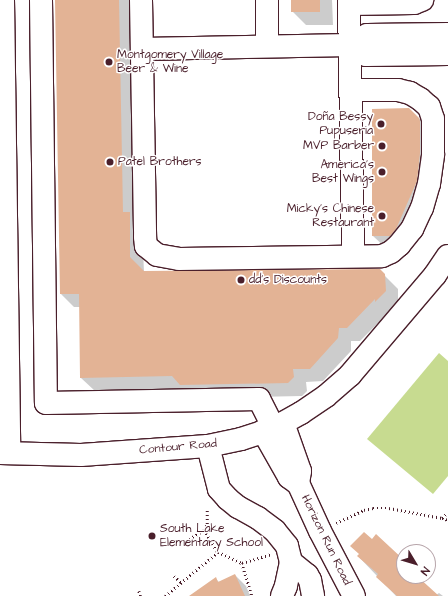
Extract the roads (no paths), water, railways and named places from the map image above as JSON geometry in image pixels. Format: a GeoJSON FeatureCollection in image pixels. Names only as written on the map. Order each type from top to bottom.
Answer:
{"type":"FeatureCollection","features":[{"type":"Feature","properties":{"kind":"street","name":"Horizon Run Road"},"geometry":{"type":"LineString","coordinates":[[41,0],[46,403],[259,399],[273,427],[289,477],[298,483],[320,531],[354,596]]}},
{"type":"Feature","properties":{"kind":"street"},"geometry":{"type":"LineString","coordinates":[[142,0],[145,237],[146,246],[151,251],[165,258],[382,256],[391,252],[399,245],[412,229],[422,208],[429,184],[433,154],[433,119],[428,107],[420,99],[410,93],[398,90],[350,90]]}},
{"type":"Feature","properties":{"kind":"street"},"geometry":{"type":"LineString","coordinates":[[267,0],[267,46]]}},
{"type":"Feature","properties":{"kind":"street"},"geometry":{"type":"LineString","coordinates":[[353,256],[349,2],[419,0]]}},
{"type":"Feature","properties":{"kind":"street"},"geometry":{"type":"LineString","coordinates":[[5,453],[6,4]]}},
{"type":"Feature","properties":{"kind":"street"},"geometry":{"type":"LineString","coordinates":[[142,49],[350,45],[367,35],[448,34]]}},
{"type":"Feature","properties":{"kind":"street"},"geometry":{"type":"LineString","coordinates":[[350,45],[366,55],[448,54]]}},
{"type":"Feature","properties":{"kind":"street","name":"Contour Road"},"geometry":{"type":"LineString","coordinates":[[5,453],[81,455],[208,446],[241,439],[273,427],[302,413],[326,396],[350,374],[435,275],[448,256]]}},
{"type":"Feature","properties":{"kind":"street"},"geometry":{"type":"LineString","coordinates":[[208,446],[219,489],[233,504],[258,518],[275,531],[287,546],[281,558],[286,586],[282,596]]}},
{"type":"Feature","properties":{"kind":"street"},"geometry":{"type":"LineString","coordinates":[[281,558],[307,575],[310,580],[312,596]]}},
{"type":"Feature","properties":{"kind":"place","name":"Montgomery Village Beer & Wine"},"geometry":{"type":"Point","coordinates":[109,62]}},
{"type":"Feature","properties":{"kind":"place","name":"Doña Bessy Pupuseria"},"geometry":{"type":"Point","coordinates":[381,124]}},
{"type":"Feature","properties":{"kind":"place","name":"MVP Barber"},"geometry":{"type":"Point","coordinates":[382,146]}},
{"type":"Feature","properties":{"kind":"place","name":"Patel Brothers"},"geometry":{"type":"Point","coordinates":[110,162]}},
{"type":"Feature","properties":{"kind":"place","name":"America's Best Wings"},"geometry":{"type":"Point","coordinates":[382,172]}},
{"type":"Feature","properties":{"kind":"place","name":"Micky's Chinese Restaurant"},"geometry":{"type":"Point","coordinates":[382,216]}},
{"type":"Feature","properties":{"kind":"place","name":"dd's Discounts"},"geometry":{"type":"Point","coordinates":[241,280]}},
{"type":"Feature","properties":{"kind":"place","name":"South Lake Elementary School"},"geometry":{"type":"Point","coordinates":[152,536]}}]}
